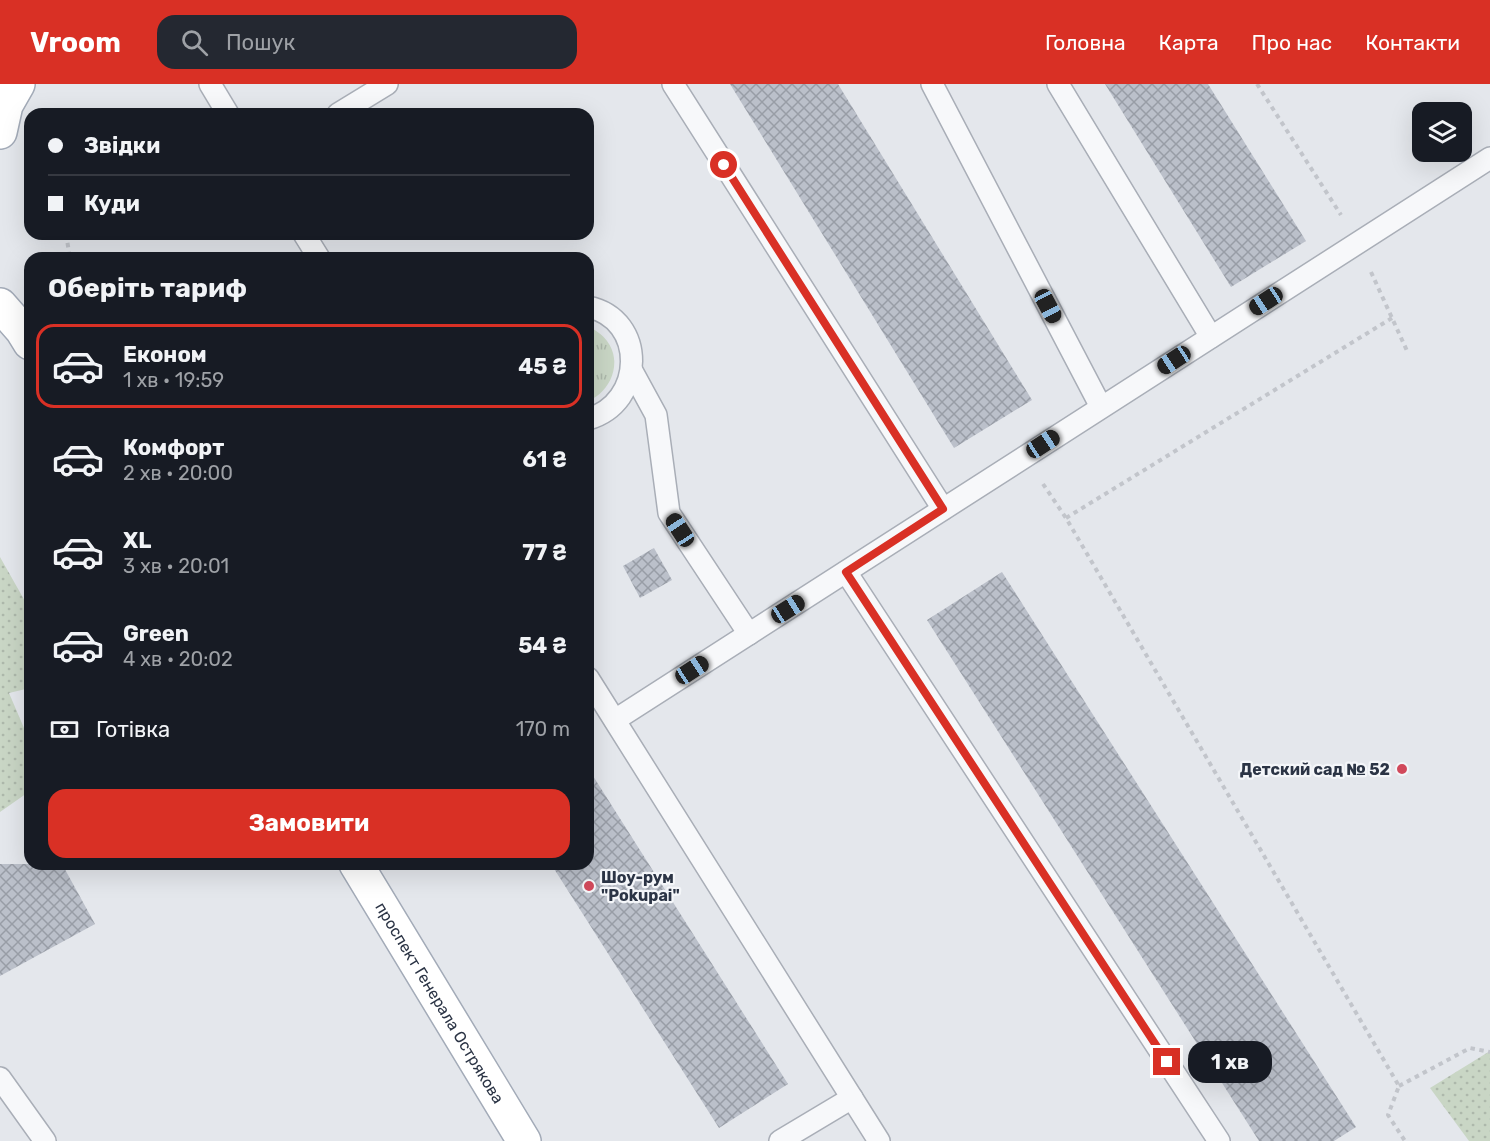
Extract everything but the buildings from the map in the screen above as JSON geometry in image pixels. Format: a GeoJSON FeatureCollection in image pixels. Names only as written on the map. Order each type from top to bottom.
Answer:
{"type":"FeatureCollection","features":[{"type":"Feature","properties":{"kind":"main road"},"geometry":{"type":"LineString","coordinates":[[0,132],[6,105],[18,84]]}},
{"type":"Feature","properties":{"kind":"main road"},"geometry":{"type":"LineString","coordinates":[[0,305],[24,333]]}},
{"type":"Feature","properties":{"kind":"main road","name":"проспект Генерала Острякова"},"geometry":{"type":"LineString","coordinates":[[360,870],[520,1140]]}},
{"type":"Feature","properties":{"kind":"lane"},"geometry":{"type":"LineString","coordinates":[[210,84],[224,108]]}},
{"type":"Feature","properties":{"kind":"lane"},"geometry":{"type":"LineString","coordinates":[[348,108],[387,84]]}},
{"type":"Feature","properties":{"kind":"lane"},"geometry":{"type":"LineString","coordinates":[[673,84],[943,509]]}},
{"type":"Feature","properties":{"kind":"lane"},"geometry":{"type":"LineString","coordinates":[[932,84],[1101,407]]}},
{"type":"Feature","properties":{"kind":"lane"},"geometry":{"type":"LineString","coordinates":[[1058,84],[1211,337]]}},
{"type":"Feature","properties":{"kind":"lane"},"geometry":{"type":"LineString","coordinates":[[615,720],[1490,158]]}},
{"type":"Feature","properties":{"kind":"lane"},"geometry":{"type":"LineString","coordinates":[[594,308],[612,319],[624,333],[631,351],[632,370],[627,388],[615,405],[594,417]]}},
{"type":"Feature","properties":{"kind":"lane"},"geometry":{"type":"LineString","coordinates":[[632,370],[656,415],[669,513],[749,634]]}},
{"type":"Feature","properties":{"kind":"lane"},"geometry":{"type":"LineString","coordinates":[[846,572],[1219,1141]]}},
{"type":"Feature","properties":{"kind":"lane"},"geometry":{"type":"LineString","coordinates":[[594,687],[879,1141]]}},
{"type":"Feature","properties":{"kind":"lane"},"geometry":{"type":"LineString","coordinates":[[0,1078],[45,1141]]}},
{"type":"Feature","properties":{"kind":"lane"},"geometry":{"type":"LineString","coordinates":[[780,1141],[852,1098]]}},
{"type":"Feature","properties":{"kind":"path"},"geometry":{"type":"LineString","coordinates":[[1066,518],[1392,318]]}},
{"type":"Feature","properties":{"kind":"path"},"geometry":{"type":"LineString","coordinates":[[1024,457],[1066,518],[1399,1086]]}},
{"type":"Feature","properties":{"kind":"path"},"geometry":{"type":"LineString","coordinates":[[1405,1141],[1388,1115],[1399,1086],[1470,1048],[1490,1052]]}},
{"type":"Feature","properties":{"kind":"green space"},"geometry":{"type":"Polygon","coordinates":[[[594,330],[607,341],[614,358],[612,376],[603,391],[594,398],[594,330]]]}},
{"type":"Feature","properties":{"kind":"green space"},"geometry":{"type":"Polygon","coordinates":[[[0,557],[24,599],[24,689],[9,693],[24,728],[24,795],[0,812],[0,557]]]}},
{"type":"Feature","properties":{"kind":"green space"},"geometry":{"type":"Polygon","coordinates":[[[1490,1051],[1490,1141],[1469,1141],[1430,1088],[1490,1051]]]}},
{"type":"Feature","properties":{"kind":"place","name":"Детский сад № 52"},"geometry":{"type":"Point","coordinates":[1402,769]}},
{"type":"Feature","properties":{"kind":"place","name":"Шоу-рум \"Pokupai\""},"geometry":{"type":"Point","coordinates":[589,886]}},
{"type":"Feature","properties":{"kind":"route"},"geometry":{"type":"LineString","coordinates":[[724,165],[943,509],[846,572],[1167,1062]]}}]}
